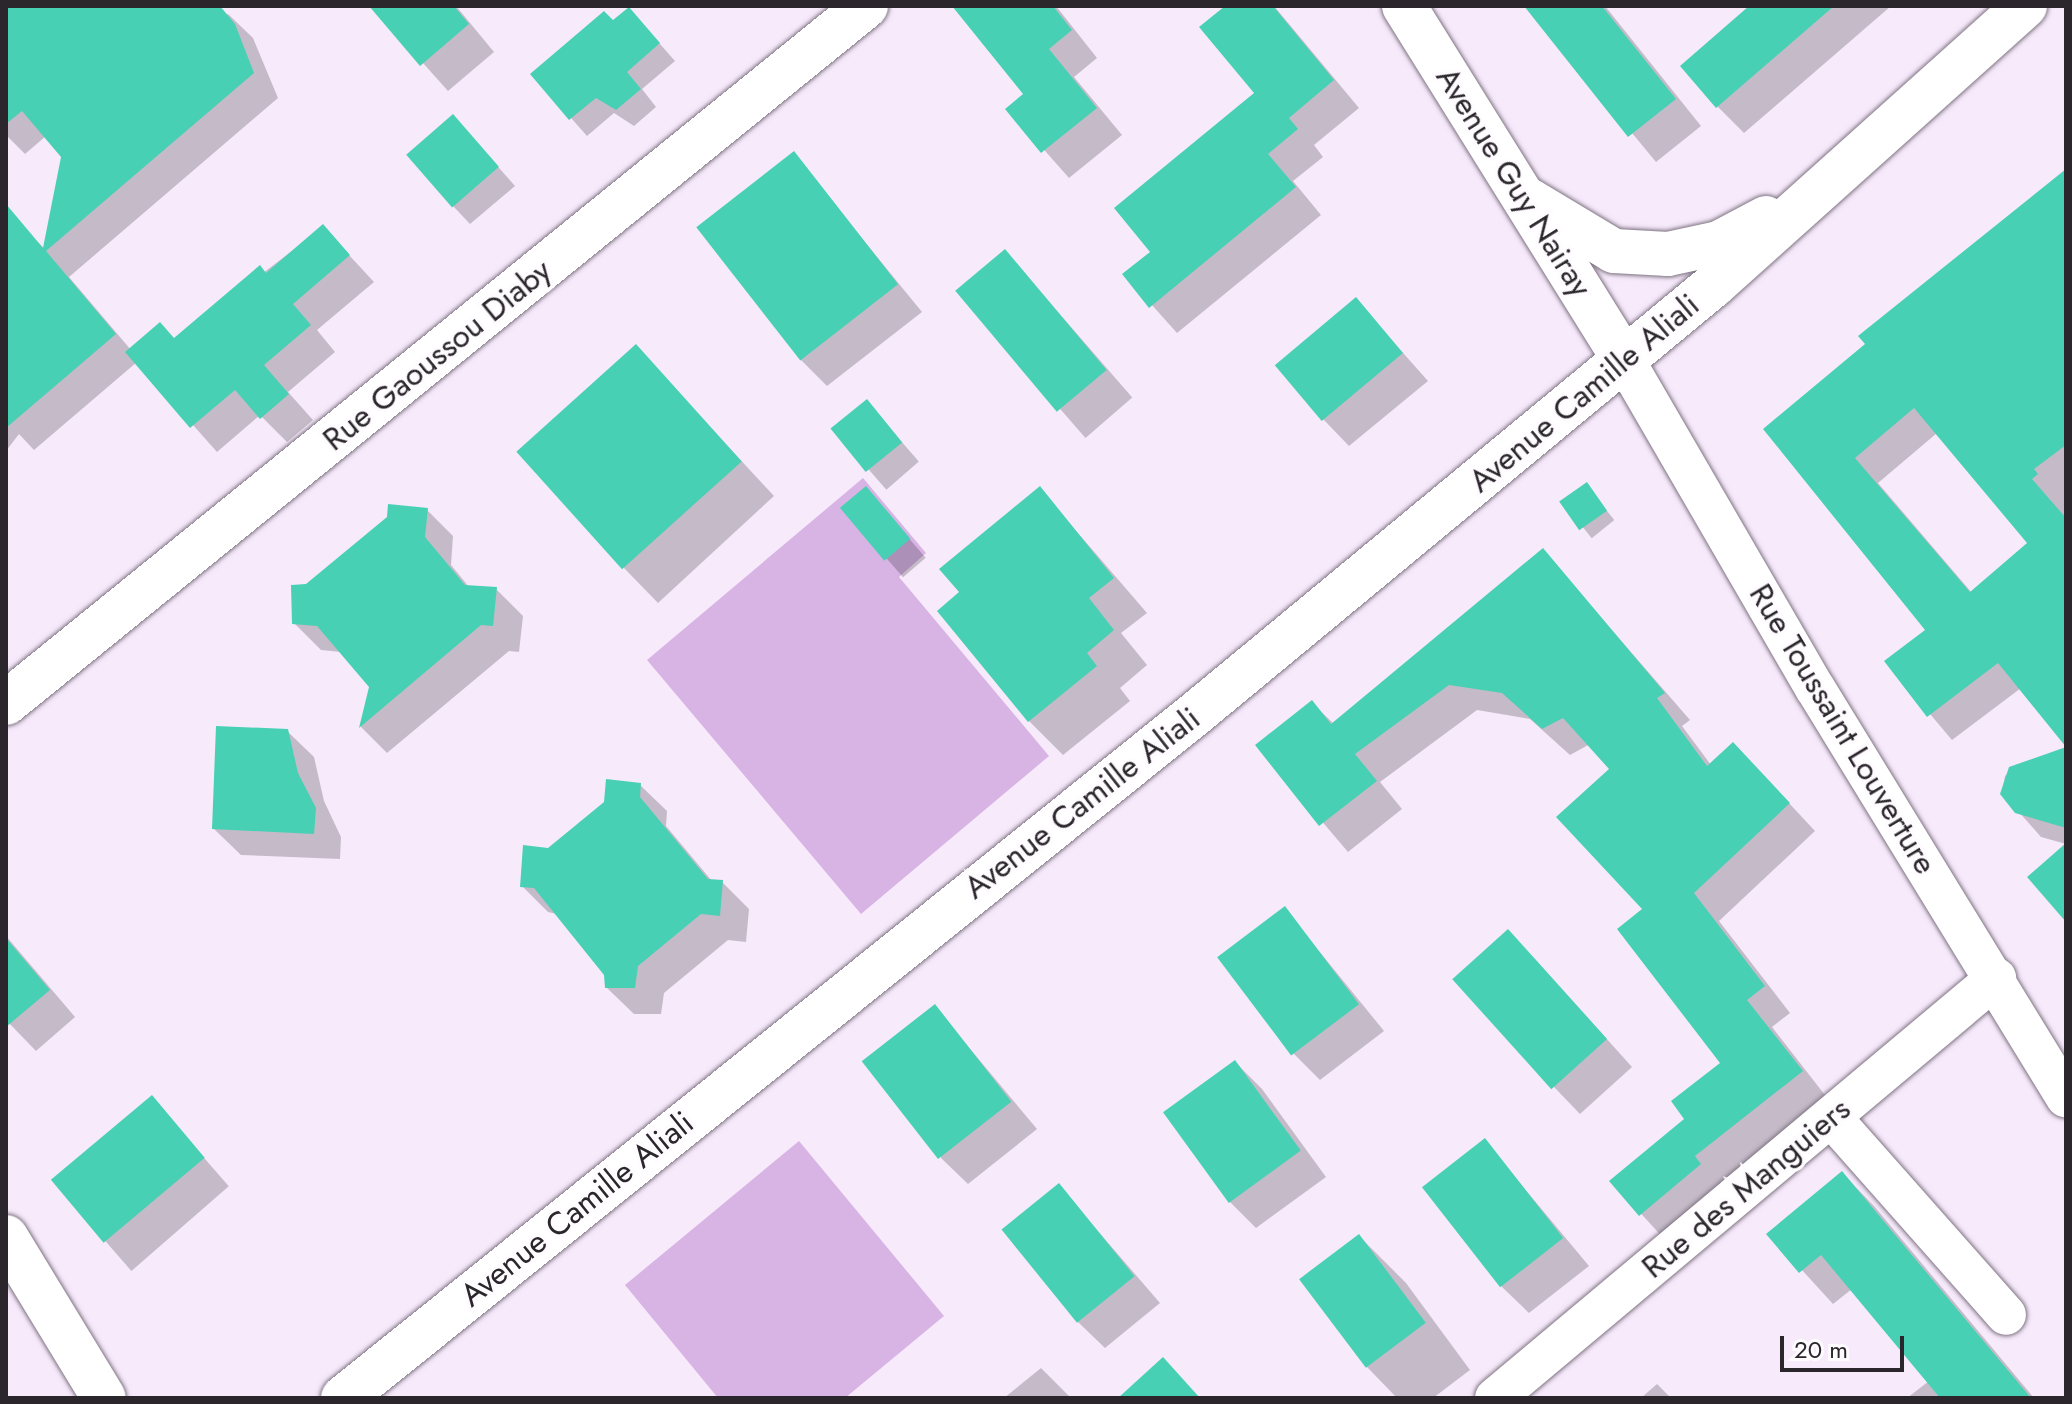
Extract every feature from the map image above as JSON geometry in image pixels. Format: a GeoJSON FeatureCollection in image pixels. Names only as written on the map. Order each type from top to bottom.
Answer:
{"type":"FeatureCollection","features":[{"type":"Feature","properties":{"kind":"main road","name":"Rue Gaoussou Diaby"},"geometry":{"type":"LineString","coordinates":[[6,703],[866,6]]}},
{"type":"Feature","properties":{"kind":"main road","name":"Avenue Guy Nairay"},"geometry":{"type":"LineString","coordinates":[[1404,6],[1624,359]]}},
{"type":"Feature","properties":{"kind":"main road","name":"Avenue Camille Aliali"},"geometry":{"type":"LineString","coordinates":[[343,1398],[1195,714],[1714,285],[1810,195],[2025,6]]}},
{"type":"Feature","properties":{"kind":"main road","name":"Avenue Camille Aliali"},"geometry":{"type":"LineString","coordinates":[[1523,197],[1614,251],[1668,254],[1719,243],[1810,195]]}},
{"type":"Feature","properties":{"kind":"main road"},"geometry":{"type":"LineString","coordinates":[[6,1237],[104,1398]]}},
{"type":"Feature","properties":{"kind":"street","name":"Rue Toussaint Louverture"},"geometry":{"type":"LineString","coordinates":[[1624,359],[1815,688],[1996,978],[2066,1097]]}},
{"type":"Feature","properties":{"kind":"street","name":"Rue des Manguiers"},"geometry":{"type":"LineString","coordinates":[[1495,1398],[1996,978]]}},
{"type":"Feature","properties":{"kind":"street"},"geometry":{"type":"LineString","coordinates":[[1831,1117],[2006,1315]]}},
{"type":"Feature","properties":{"kind":"shaded area"},"geometry":{"type":"Polygon","coordinates":[[[863,478],[926,553],[899,577],[1049,756],[861,914],[647,660],[863,478]]]}},
{"type":"Feature","properties":{"kind":"shaded area"},"geometry":{"type":"Polygon","coordinates":[[[799,1141],[944,1316],[845,1398],[718,1398],[625,1285],[799,1141]]]}},
{"type":"Feature","properties":{"kind":"building"},"geometry":{"type":"Polygon","coordinates":[[[6,6],[220,6],[235,24],[254,73],[46,251],[116,334],[6,428],[6,204],[43,248],[61,157],[22,111],[6,124],[6,6]]]}},
{"type":"Feature","properties":{"kind":"building"},"geometry":{"type":"Polygon","coordinates":[[[369,6],[454,6],[469,24],[420,66],[369,6]]]}},
{"type":"Feature","properties":{"kind":"building"},"geometry":{"type":"Polygon","coordinates":[[[952,6],[1053,6],[1072,30],[1049,49],[1097,108],[1041,153],[1005,109],[1023,94],[952,6]]]}},
{"type":"Feature","properties":{"kind":"building"},"geometry":{"type":"Polygon","coordinates":[[[1225,6],[1273,6],[1334,80],[1289,118],[1298,129],[1268,154],[1296,187],[1149,308],[1122,274],[1150,252],[1114,208],[1254,93],[1199,27],[1225,6]]]}},
{"type":"Feature","properties":{"kind":"building"},"geometry":{"type":"Polygon","coordinates":[[[1524,6],[1602,6],[1676,99],[1628,137],[1524,6]]]}},
{"type":"Feature","properties":{"kind":"building"},"geometry":{"type":"Polygon","coordinates":[[[1749,6],[1834,6],[1716,108],[1680,66],[1749,6]]]}},
{"type":"Feature","properties":{"kind":"building"},"geometry":{"type":"Polygon","coordinates":[[[629,7],[660,43],[627,72],[641,89],[616,110],[596,98],[569,120],[530,74],[604,11],[613,20],[629,7]]]}},
{"type":"Feature","properties":{"kind":"building"},"geometry":{"type":"Polygon","coordinates":[[[453,114],[499,167],[452,208],[406,155],[453,114]]]}},
{"type":"Feature","properties":{"kind":"building"},"geometry":{"type":"Polygon","coordinates":[[[794,151],[898,284],[800,361],[696,227],[794,151]]]}},
{"type":"Feature","properties":{"kind":"building"},"geometry":{"type":"Polygon","coordinates":[[[2066,169],[2066,445],[2034,469],[2038,474],[2032,479],[2066,518],[2066,747],[1998,663],[1927,717],[1884,661],[1925,630],[1763,429],[1865,344],[1858,336],[2066,169]],[[1914,408],[1855,458],[1970,592],[2027,543],[1914,408]]]}},
{"type":"Feature","properties":{"kind":"building"},"geometry":{"type":"Polygon","coordinates":[[[323,224],[350,255],[293,304],[311,325],[264,365],[289,394],[260,419],[235,390],[190,428],[125,352],[160,322],[174,338],[260,265],[266,273],[323,224]]]}},
{"type":"Feature","properties":{"kind":"building"},"geometry":{"type":"Polygon","coordinates":[[[1005,249],[1107,370],[1057,412],[955,291],[1005,249]]]}},
{"type":"Feature","properties":{"kind":"building"},"geometry":{"type":"Polygon","coordinates":[[[1356,297],[1403,353],[1322,421],[1275,365],[1356,297]]]}},
{"type":"Feature","properties":{"kind":"building"},"geometry":{"type":"Polygon","coordinates":[[[636,344],[742,461],[622,569],[516,452],[636,344]]]}},
{"type":"Feature","properties":{"kind":"building"},"geometry":{"type":"Polygon","coordinates":[[[867,399],[902,443],[866,472],[830,429],[867,399]]]}},
{"type":"Feature","properties":{"kind":"building"},"geometry":{"type":"Polygon","coordinates":[[[1587,482],[1607,511],[1579,530],[1559,502],[1587,482]]]}},
{"type":"Feature","properties":{"kind":"building"},"geometry":{"type":"Polygon","coordinates":[[[866,486],[910,539],[884,561],[840,508],[866,486]]]}},
{"type":"Feature","properties":{"kind":"building"},"geometry":{"type":"Polygon","coordinates":[[[1040,486],[1114,578],[1089,598],[1114,630],[1087,653],[1097,666],[1028,722],[937,611],[959,592],[939,569],[1040,486]]]}},
{"type":"Feature","properties":{"kind":"building"},"geometry":{"type":"Polygon","coordinates":[[[388,504],[428,508],[425,537],[465,585],[497,587],[493,626],[481,625],[359,728],[369,687],[317,626],[292,624],[291,585],[306,584],[387,517],[388,504]]]}},
{"type":"Feature","properties":{"kind":"building"},"geometry":{"type":"Polygon","coordinates":[[[1543,548],[1665,693],[1657,698],[1707,766],[1733,742],[1790,803],[1694,893],[1765,986],[1747,1000],[1803,1071],[1695,1156],[1701,1164],[1639,1216],[1609,1181],[1684,1119],[1671,1101],[1720,1063],[1617,929],[1642,909],[1556,817],[1609,769],[1563,718],[1542,729],[1502,693],[1449,685],[1355,754],[1377,781],[1319,826],[1255,745],[1312,700],[1331,724],[1543,548]]]}},
{"type":"Feature","properties":{"kind":"building"},"geometry":{"type":"Polygon","coordinates":[[[216,726],[288,729],[298,773],[316,808],[314,834],[212,829],[216,726]]]}},
{"type":"Feature","properties":{"kind":"building"},"geometry":{"type":"Polygon","coordinates":[[[2066,747],[2066,828],[2015,813],[2000,794],[2009,767],[2066,747]]]}},
{"type":"Feature","properties":{"kind":"building"},"geometry":{"type":"Polygon","coordinates":[[[606,779],[641,783],[640,797],[708,879],[723,880],[720,916],[701,914],[638,966],[635,988],[605,988],[604,975],[534,888],[520,887],[523,845],[548,848],[604,802],[606,779]]]}},
{"type":"Feature","properties":{"kind":"building"},"geometry":{"type":"Polygon","coordinates":[[[2066,843],[2066,922],[2027,877],[2066,843]]]}},
{"type":"Feature","properties":{"kind":"building"},"geometry":{"type":"Polygon","coordinates":[[[1285,906],[1359,1004],[1291,1055],[1217,957],[1285,906]]]}},
{"type":"Feature","properties":{"kind":"building"},"geometry":{"type":"Polygon","coordinates":[[[1508,929],[1607,1039],[1551,1089],[1452,979],[1508,929]]]}},
{"type":"Feature","properties":{"kind":"building"},"geometry":{"type":"Polygon","coordinates":[[[6,938],[50,990],[6,1027],[6,938]]]}},
{"type":"Feature","properties":{"kind":"building"},"geometry":{"type":"Polygon","coordinates":[[[935,1004],[1011,1102],[938,1159],[862,1061],[935,1004]]]}},
{"type":"Feature","properties":{"kind":"building"},"geometry":{"type":"Polygon","coordinates":[[[1235,1060],[1301,1151],[1229,1203],[1163,1112],[1235,1060]]]}},
{"type":"Feature","properties":{"kind":"building"},"geometry":{"type":"Polygon","coordinates":[[[152,1095],[205,1158],[104,1243],[51,1180],[152,1095]]]}},
{"type":"Feature","properties":{"kind":"building"},"geometry":{"type":"Polygon","coordinates":[[[1485,1138],[1563,1238],[1500,1287],[1422,1187],[1485,1138]]]}},
{"type":"Feature","properties":{"kind":"building"},"geometry":{"type":"Polygon","coordinates":[[[1842,1171],[2031,1398],[1940,1398],[1821,1255],[1799,1273],[1766,1234],[1842,1171]]]}},
{"type":"Feature","properties":{"kind":"building"},"geometry":{"type":"Polygon","coordinates":[[[1059,1183],[1135,1276],[1077,1323],[1001,1230],[1059,1183]]]}},
{"type":"Feature","properties":{"kind":"building"},"geometry":{"type":"Polygon","coordinates":[[[1359,1234],[1426,1323],[1366,1368],[1299,1279],[1359,1234]]]}},
{"type":"Feature","properties":{"kind":"building"},"geometry":{"type":"Polygon","coordinates":[[[1163,1357],[1200,1398],[1118,1398],[1163,1357]]]}}]}
